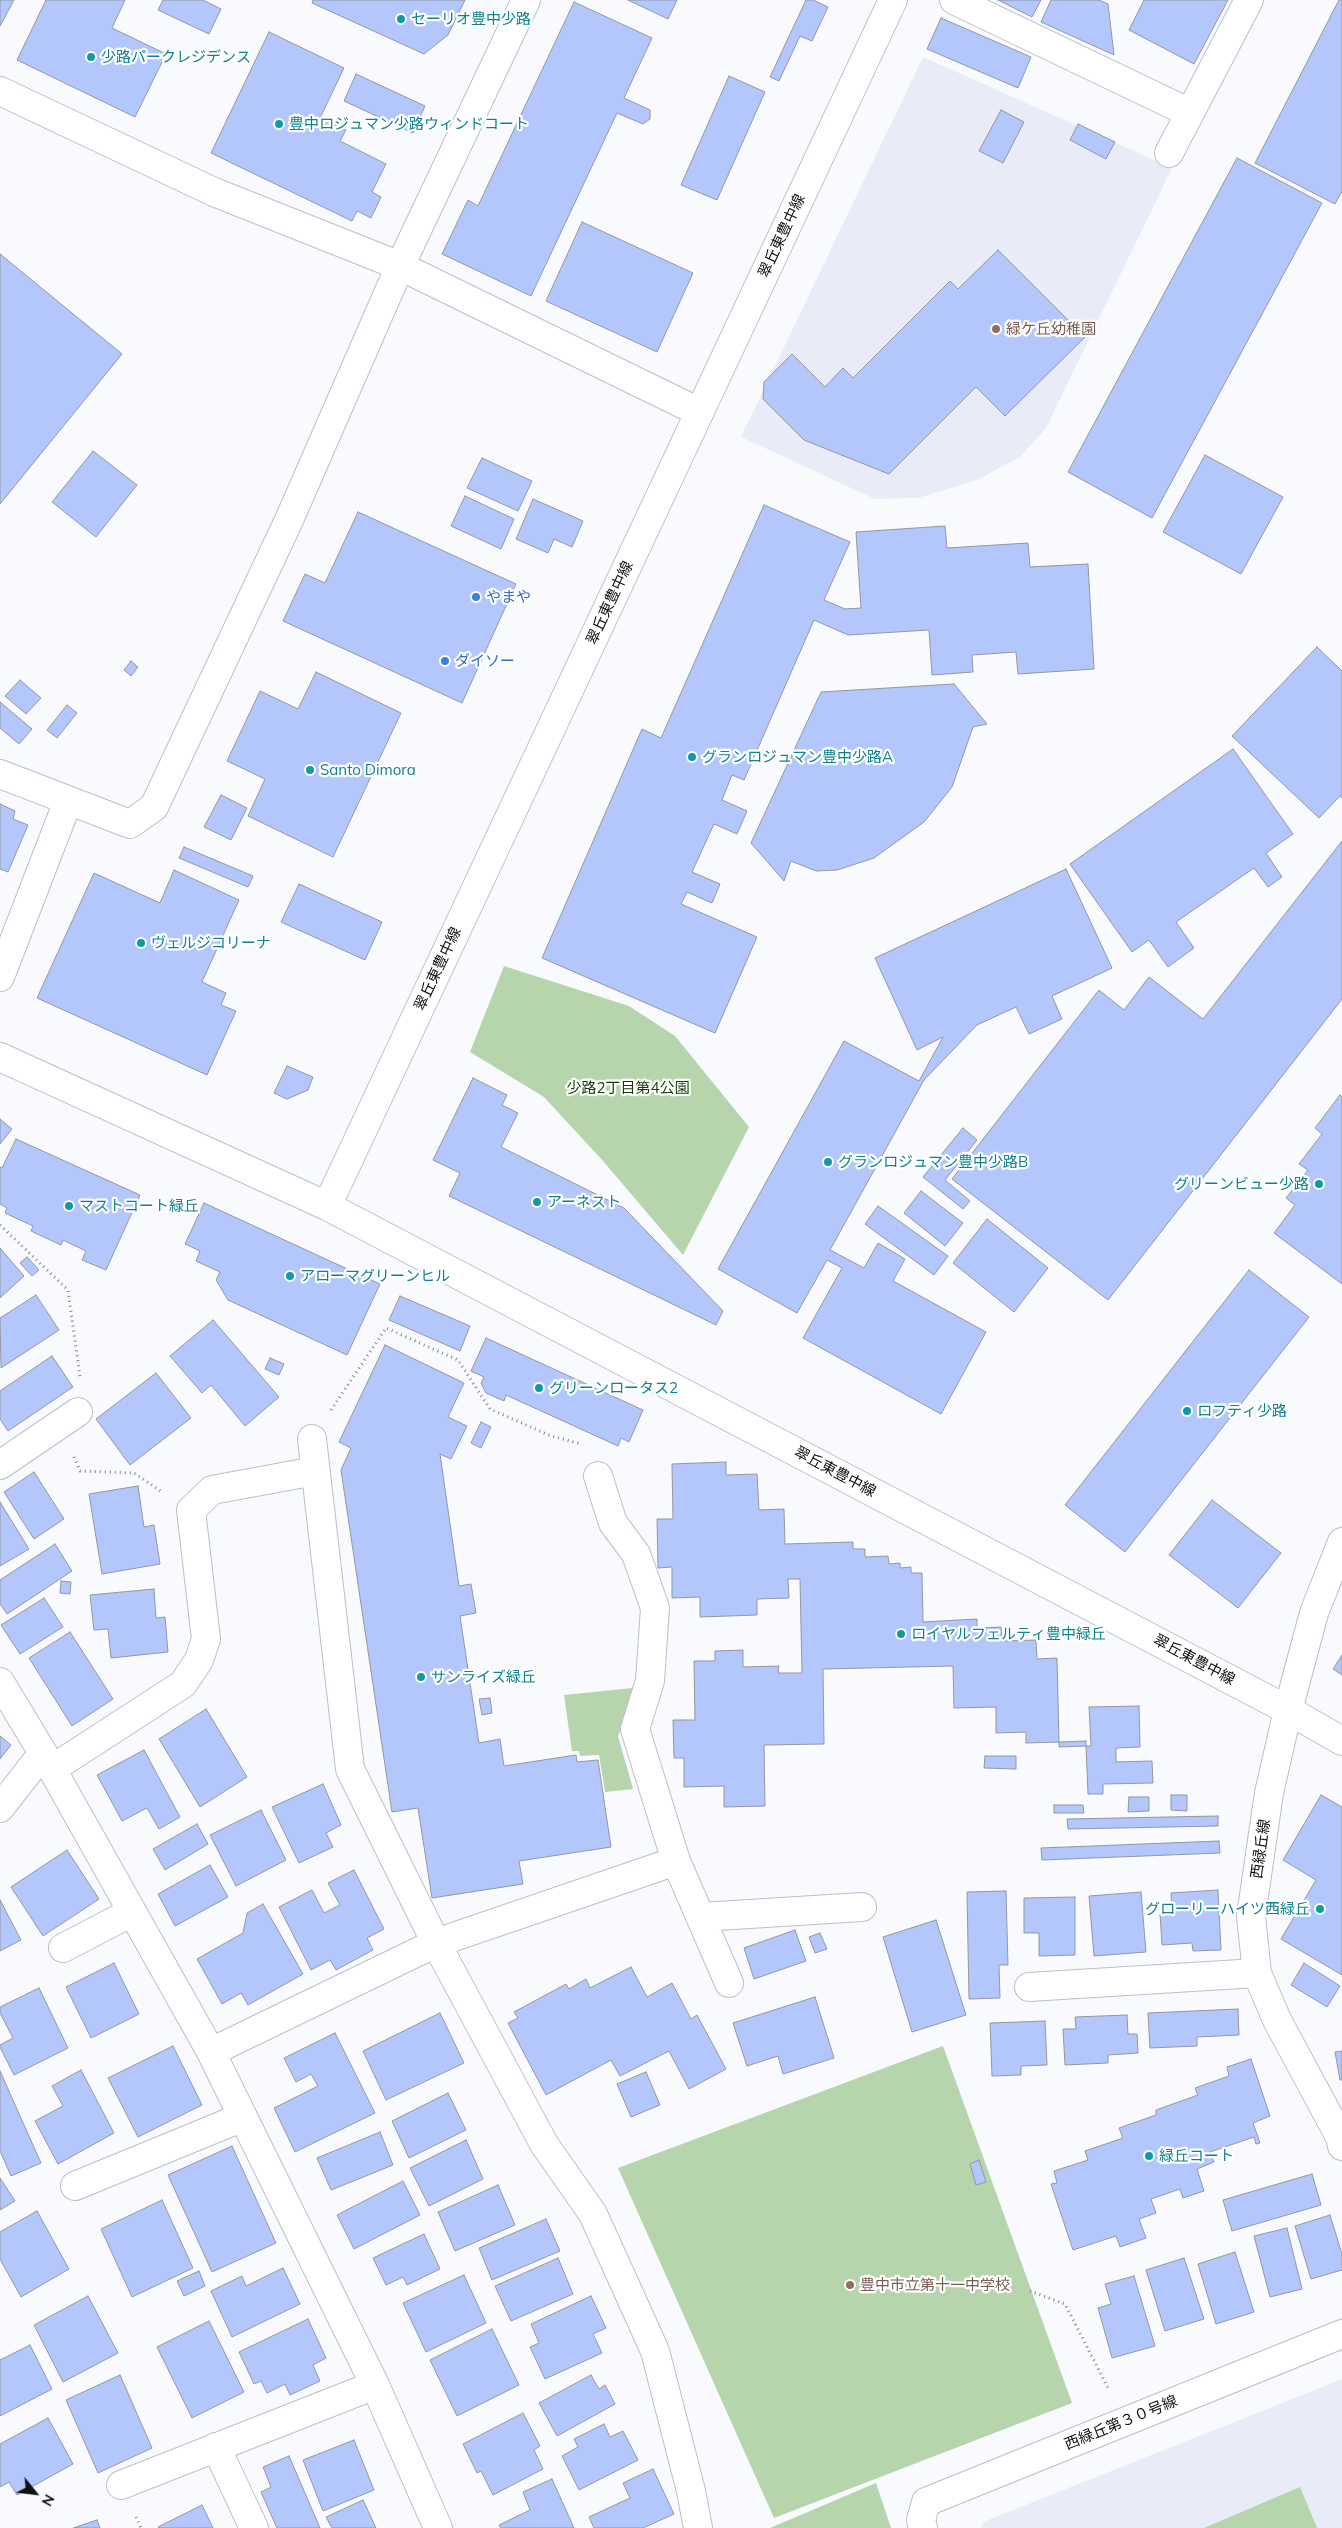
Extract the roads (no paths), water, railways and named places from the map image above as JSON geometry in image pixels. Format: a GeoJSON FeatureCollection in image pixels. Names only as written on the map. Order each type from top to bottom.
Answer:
{"type":"FeatureCollection","features":[{"type":"Feature","properties":{"kind":"street"},"geometry":{"type":"LineString","coordinates":[[0,774],[130,824],[154,807],[289,520],[400,266],[526,0]]}},
{"type":"Feature","properties":{"kind":"street","name":"翠丘東豊中線"},"geometry":{"type":"LineString","coordinates":[[327,1206],[893,0]]}},
{"type":"Feature","properties":{"kind":"street"},"geometry":{"type":"LineString","coordinates":[[954,0],[1190,113]]}},
{"type":"Feature","properties":{"kind":"street"},"geometry":{"type":"LineString","coordinates":[[1169,153],[1249,0]]}},
{"type":"Feature","properties":{"kind":"street"},"geometry":{"type":"LineString","coordinates":[[0,90],[214,192],[400,266],[699,412]]}},
{"type":"Feature","properties":{"kind":"street"},"geometry":{"type":"LineString","coordinates":[[0,977],[68,801]]}},
{"type":"Feature","properties":{"kind":"street","name":"翠丘東豊中線"},"geometry":{"type":"LineString","coordinates":[[0,1057],[327,1206],[1288,1710],[1342,1741]]}},
{"type":"Feature","properties":{"kind":"street"},"geometry":{"type":"LineString","coordinates":[[0,1465],[78,1412]]}},
{"type":"Feature","properties":{"kind":"street"},"geometry":{"type":"LineString","coordinates":[[312,1439],[350,1769],[436,1943],[544,2144],[593,2214],[655,2351],[691,2491],[698,2528]]}},
{"type":"Feature","properties":{"kind":"street"},"geometry":{"type":"LineString","coordinates":[[0,1808],[48,1761],[184,1684],[199,1660],[206,1639],[191,1510],[212,1490],[315,1471]]}},
{"type":"Feature","properties":{"kind":"street"},"geometry":{"type":"LineString","coordinates":[[598,1476],[612,1523],[636,1554],[655,1608],[650,1681],[635,1729],[676,1861],[728,1983]]}},
{"type":"Feature","properties":{"kind":"street","name":"西緑丘線"},"geometry":{"type":"LineString","coordinates":[[1342,1542],[1314,1612],[1288,1710],[1269,1793],[1251,1916],[1257,1973],[1277,2020],[1340,2137],[1342,2146]]}},
{"type":"Feature","properties":{"kind":"street"},"geometry":{"type":"LineString","coordinates":[[0,1682],[48,1761],[211,2052],[375,2385],[438,2528]]}},
{"type":"Feature","properties":{"kind":"street"},"geometry":{"type":"LineString","coordinates":[[211,2052],[436,1943],[676,1861]]}},
{"type":"Feature","properties":{"kind":"street"},"geometry":{"type":"LineString","coordinates":[[700,1917],[862,1907]]}},
{"type":"Feature","properties":{"kind":"street"},"geometry":{"type":"LineString","coordinates":[[63,1948],[132,1912]]}},
{"type":"Feature","properties":{"kind":"street"},"geometry":{"type":"LineString","coordinates":[[1029,1987],[1257,1973]]}},
{"type":"Feature","properties":{"kind":"street"},"geometry":{"type":"LineString","coordinates":[[75,2186],[243,2117]]}},
{"type":"Feature","properties":{"kind":"street","name":"西緑丘第３０号線"},"geometry":{"type":"LineString","coordinates":[[924,2528],[921,2520],[926,2502],[1342,2334]]}},
{"type":"Feature","properties":{"kind":"street"},"geometry":{"type":"LineString","coordinates":[[121,2484],[375,2385]]}},
{"type":"Feature","properties":{"kind":"street"},"geometry":{"type":"LineString","coordinates":[[216,2448],[254,2528]]}},
{"type":"Feature","properties":{"kind":"place","name":"セーリオ豊中少路"},"geometry":{"type":"Point","coordinates":[401,19]}},
{"type":"Feature","properties":{"kind":"place","name":"少路パークレジデンス"},"geometry":{"type":"Point","coordinates":[91,57]}},
{"type":"Feature","properties":{"kind":"place","name":"豊中ロジュマン少路ウィンドコート"},"geometry":{"type":"Point","coordinates":[279,124]}},
{"type":"Feature","properties":{"kind":"place","name":"緑ケ丘幼稚園"},"geometry":{"type":"Point","coordinates":[996,329]}},
{"type":"Feature","properties":{"kind":"place","name":"やまや"},"geometry":{"type":"Point","coordinates":[476,597]}},
{"type":"Feature","properties":{"kind":"place","name":"ダイソー"},"geometry":{"type":"Point","coordinates":[445,661]}},
{"type":"Feature","properties":{"kind":"place","name":"グランロジュマン豊中少路A"},"geometry":{"type":"Point","coordinates":[692,757]}},
{"type":"Feature","properties":{"kind":"place","name":"Santo Dimora"},"geometry":{"type":"Point","coordinates":[310,770]}},
{"type":"Feature","properties":{"kind":"place","name":"ヴェルジコリーナ"},"geometry":{"type":"Point","coordinates":[141,943]}},
{"type":"Feature","properties":{"kind":"place","name":"グランロジュマン豊中少路B"},"geometry":{"type":"Point","coordinates":[828,1162]}},
{"type":"Feature","properties":{"kind":"place","name":"グリーンビュー少路"},"geometry":{"type":"Point","coordinates":[1319,1184]}},
{"type":"Feature","properties":{"kind":"place","name":"アーネスト"},"geometry":{"type":"Point","coordinates":[537,1202]}},
{"type":"Feature","properties":{"kind":"place","name":"マストコート緑丘"},"geometry":{"type":"Point","coordinates":[69,1206]}},
{"type":"Feature","properties":{"kind":"place","name":"アローマグリーンヒル"},"geometry":{"type":"Point","coordinates":[290,1276]}},
{"type":"Feature","properties":{"kind":"place","name":"グリーンロータス2"},"geometry":{"type":"Point","coordinates":[539,1388]}},
{"type":"Feature","properties":{"kind":"place","name":"ロフティ少路"},"geometry":{"type":"Point","coordinates":[1187,1411]}},
{"type":"Feature","properties":{"kind":"place","name":"ロイヤルフェルティ豊中緑丘"},"geometry":{"type":"Point","coordinates":[901,1634]}},
{"type":"Feature","properties":{"kind":"place","name":"サンライズ緑丘"},"geometry":{"type":"Point","coordinates":[421,1677]}},
{"type":"Feature","properties":{"kind":"place","name":"グローリーハイツ西緑丘"},"geometry":{"type":"Point","coordinates":[1320,1909]}},
{"type":"Feature","properties":{"kind":"place","name":"緑丘コート"},"geometry":{"type":"Point","coordinates":[1149,2156]}},
{"type":"Feature","properties":{"kind":"place","name":"豊中市立第十一中学校"},"geometry":{"type":"Point","coordinates":[850,2285]}},
{"type":"Feature","properties":{"kind":"park label","name":"少路2丁目第4公園"},"geometry":{"type":"Point","coordinates":[628,1088]}}]}
